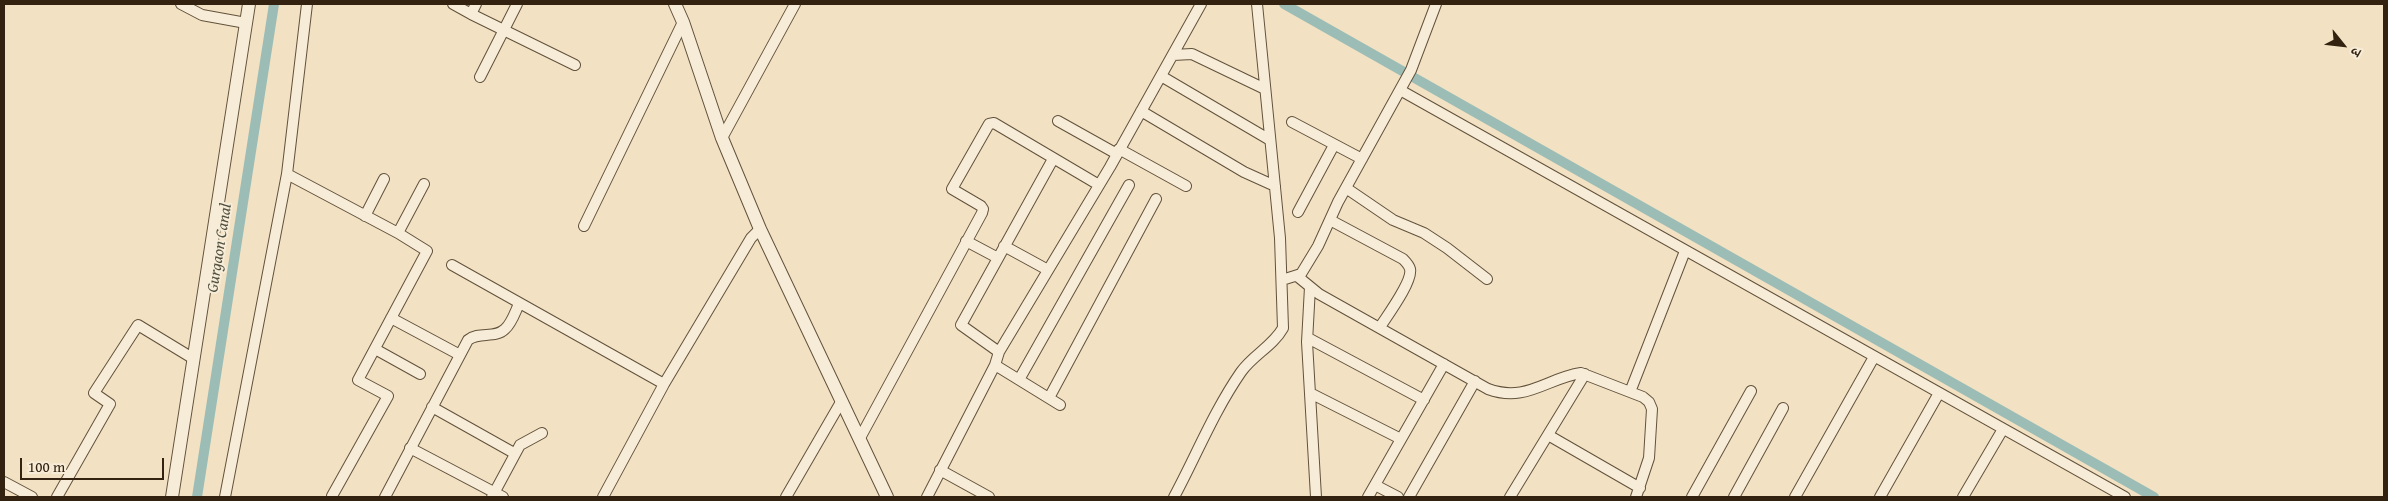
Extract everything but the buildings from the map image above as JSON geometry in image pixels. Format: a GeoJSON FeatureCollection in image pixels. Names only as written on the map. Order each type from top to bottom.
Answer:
{"type":"FeatureCollection","features":[{"type":"Feature","properties":{"kind":"street"},"geometry":{"type":"LineString","coordinates":[[181,4],[202,15],[246,23]]}},
{"type":"Feature","properties":{"kind":"street"},"geometry":{"type":"LineString","coordinates":[[172,497],[249,4]]}},
{"type":"Feature","properties":{"kind":"street"},"geometry":{"type":"LineString","coordinates":[[225,497],[287,174],[307,4]]}},
{"type":"Feature","properties":{"kind":"street"},"geometry":{"type":"LineString","coordinates":[[453,4],[575,65]]}},
{"type":"Feature","properties":{"kind":"street"},"geometry":{"type":"LineString","coordinates":[[471,14],[476,4]]}},
{"type":"Feature","properties":{"kind":"street"},"geometry":{"type":"LineString","coordinates":[[480,77],[517,4]]}},
{"type":"Feature","properties":{"kind":"street"},"geometry":{"type":"LineString","coordinates":[[722,138],[795,4]]}},
{"type":"Feature","properties":{"kind":"street"},"geometry":{"type":"LineString","coordinates":[[927,497],[995,365],[999,352],[1099,185],[1201,4]]}},
{"type":"Feature","properties":{"kind":"street"},"geometry":{"type":"LineString","coordinates":[[1174,497],[1224,401],[1242,372],[1278,338],[1283,328],[1291,278],[1275,186],[1258,4]]}},
{"type":"Feature","properties":{"kind":"street"},"geometry":{"type":"LineString","coordinates":[[1291,278],[1318,246],[1346,188],[1411,70],[1436,4]]}},
{"type":"Feature","properties":{"kind":"street"},"geometry":{"type":"LineString","coordinates":[[679,10],[722,138],[760,229],[887,497]]}},
{"type":"Feature","properties":{"kind":"street"},"geometry":{"type":"LineString","coordinates":[[584,226],[679,10]]}},
{"type":"Feature","properties":{"kind":"street"},"geometry":{"type":"LineString","coordinates":[[1173,55],[1192,54],[1266,89]]}},
{"type":"Feature","properties":{"kind":"street"},"geometry":{"type":"LineString","coordinates":[[1161,76],[1270,140]]}},
{"type":"Feature","properties":{"kind":"street"},"geometry":{"type":"LineString","coordinates":[[1402,87],[1685,251],[2003,429],[2107,493],[2125,497]]}},
{"type":"Feature","properties":{"kind":"street"},"geometry":{"type":"LineString","coordinates":[[1141,111],[1244,172],[1275,186]]}},
{"type":"Feature","properties":{"kind":"street"},"geometry":{"type":"LineString","coordinates":[[1058,121],[1186,186]]}},
{"type":"Feature","properties":{"kind":"street"},"geometry":{"type":"LineString","coordinates":[[1292,122],[1362,160]]}},
{"type":"Feature","properties":{"kind":"street"},"geometry":{"type":"LineString","coordinates":[[860,438],[983,209],[954,192],[952,186],[989,124],[994,123],[1099,185]]}},
{"type":"Feature","properties":{"kind":"street"},"geometry":{"type":"LineString","coordinates":[[1298,212],[1334,145]]}},
{"type":"Feature","properties":{"kind":"street"},"geometry":{"type":"LineString","coordinates":[[999,352],[961,326],[1053,159]]}},
{"type":"Feature","properties":{"kind":"street"},"geometry":{"type":"LineString","coordinates":[[287,174],[398,233],[427,251],[358,380],[388,396],[332,496]]}},
{"type":"Feature","properties":{"kind":"street"},"geometry":{"type":"LineString","coordinates":[[365,216],[384,178]]}},
{"type":"Feature","properties":{"kind":"street"},"geometry":{"type":"LineString","coordinates":[[398,233],[424,184]]}},
{"type":"Feature","properties":{"kind":"street"},"geometry":{"type":"LineString","coordinates":[[1020,378],[1129,185]]}},
{"type":"Feature","properties":{"kind":"street"},"geometry":{"type":"LineString","coordinates":[[1346,188],[1393,220],[1424,233],[1488,278]]}},
{"type":"Feature","properties":{"kind":"street"},"geometry":{"type":"LineString","coordinates":[[1049,398],[1156,198]]}},
{"type":"Feature","properties":{"kind":"street"},"geometry":{"type":"LineString","coordinates":[[1330,220],[1403,259],[1410,267],[1411,272],[1405,286],[1380,327]]}},
{"type":"Feature","properties":{"kind":"street"},"geometry":{"type":"LineString","coordinates":[[602,497],[664,384],[751,238],[760,229]]}},
{"type":"Feature","properties":{"kind":"street"},"geometry":{"type":"LineString","coordinates":[[966,241],[998,258]]}},
{"type":"Feature","properties":{"kind":"street"},"geometry":{"type":"LineString","coordinates":[[1004,246],[1048,270]]}},
{"type":"Feature","properties":{"kind":"street"},"geometry":{"type":"LineString","coordinates":[[1630,392],[1685,251]]}},
{"type":"Feature","properties":{"kind":"street"},"geometry":{"type":"LineString","coordinates":[[452,265],[664,384]]}},
{"type":"Feature","properties":{"kind":"street"},"geometry":{"type":"LineString","coordinates":[[1291,278],[1501,394],[1528,393],[1572,374],[1585,374],[1643,397],[1649,402],[1652,409],[1649,458],[1638,493],[1548,435]]}},
{"type":"Feature","properties":{"kind":"street"},"geometry":{"type":"LineString","coordinates":[[1310,287],[1308,338],[1316,497]]}},
{"type":"Feature","properties":{"kind":"street"},"geometry":{"type":"LineString","coordinates":[[385,497],[468,340],[474,335],[498,334],[507,328],[519,304]]}},
{"type":"Feature","properties":{"kind":"street"},"geometry":{"type":"LineString","coordinates":[[391,318],[460,355]]}},
{"type":"Feature","properties":{"kind":"street"},"geometry":{"type":"LineString","coordinates":[[57,497],[110,404],[94,393],[138,324],[194,359]]}},
{"type":"Feature","properties":{"kind":"street"},"geometry":{"type":"LineString","coordinates":[[1308,338],[1424,400]]}},
{"type":"Feature","properties":{"kind":"street"},"geometry":{"type":"LineString","coordinates":[[375,349],[420,374]]}},
{"type":"Feature","properties":{"kind":"street"},"geometry":{"type":"LineString","coordinates":[[1795,497],[1874,357]]}},
{"type":"Feature","properties":{"kind":"street"},"geometry":{"type":"LineString","coordinates":[[1368,497],[1444,364]]}},
{"type":"Feature","properties":{"kind":"street"},"geometry":{"type":"LineString","coordinates":[[995,365],[1020,378],[1060,405]]}},
{"type":"Feature","properties":{"kind":"street"},"geometry":{"type":"LineString","coordinates":[[1510,497],[1585,374]]}},
{"type":"Feature","properties":{"kind":"street"},"geometry":{"type":"LineString","coordinates":[[1409,497],[1475,381]]}},
{"type":"Feature","properties":{"kind":"street"},"geometry":{"type":"LineString","coordinates":[[1692,497],[1751,391]]}},
{"type":"Feature","properties":{"kind":"street"},"geometry":{"type":"LineString","coordinates":[[1310,393],[1401,439]]}},
{"type":"Feature","properties":{"kind":"street"},"geometry":{"type":"LineString","coordinates":[[1880,497],[1939,393]]}},
{"type":"Feature","properties":{"kind":"street"},"geometry":{"type":"LineString","coordinates":[[786,497],[841,402]]}},
{"type":"Feature","properties":{"kind":"street"},"geometry":{"type":"LineString","coordinates":[[432,407],[514,453]]}},
{"type":"Feature","properties":{"kind":"street"},"geometry":{"type":"LineString","coordinates":[[1734,497],[1783,408]]}},
{"type":"Feature","properties":{"kind":"street"},"geometry":{"type":"LineString","coordinates":[[1963,497],[2003,429]]}},
{"type":"Feature","properties":{"kind":"street"},"geometry":{"type":"LineString","coordinates":[[410,448],[496,496],[514,453],[520,445],[542,433]]}},
{"type":"Feature","properties":{"kind":"street"},"geometry":{"type":"LineString","coordinates":[[940,470],[989,497]]}},
{"type":"Feature","properties":{"kind":"street"},"geometry":{"type":"LineString","coordinates":[[4,482],[32,497]]}},
{"type":"Feature","properties":{"kind":"street"},"geometry":{"type":"LineString","coordinates":[[1375,485],[1398,497]]}},
{"type":"Feature","properties":{"kind":"waterway","name":"Gurgaon Canal"},"geometry":{"type":"LineString","coordinates":[[197,497],[274,4]]}},
{"type":"Feature","properties":{"kind":"waterway"},"geometry":{"type":"LineString","coordinates":[[1284,4],[2154,497]]}}]}
